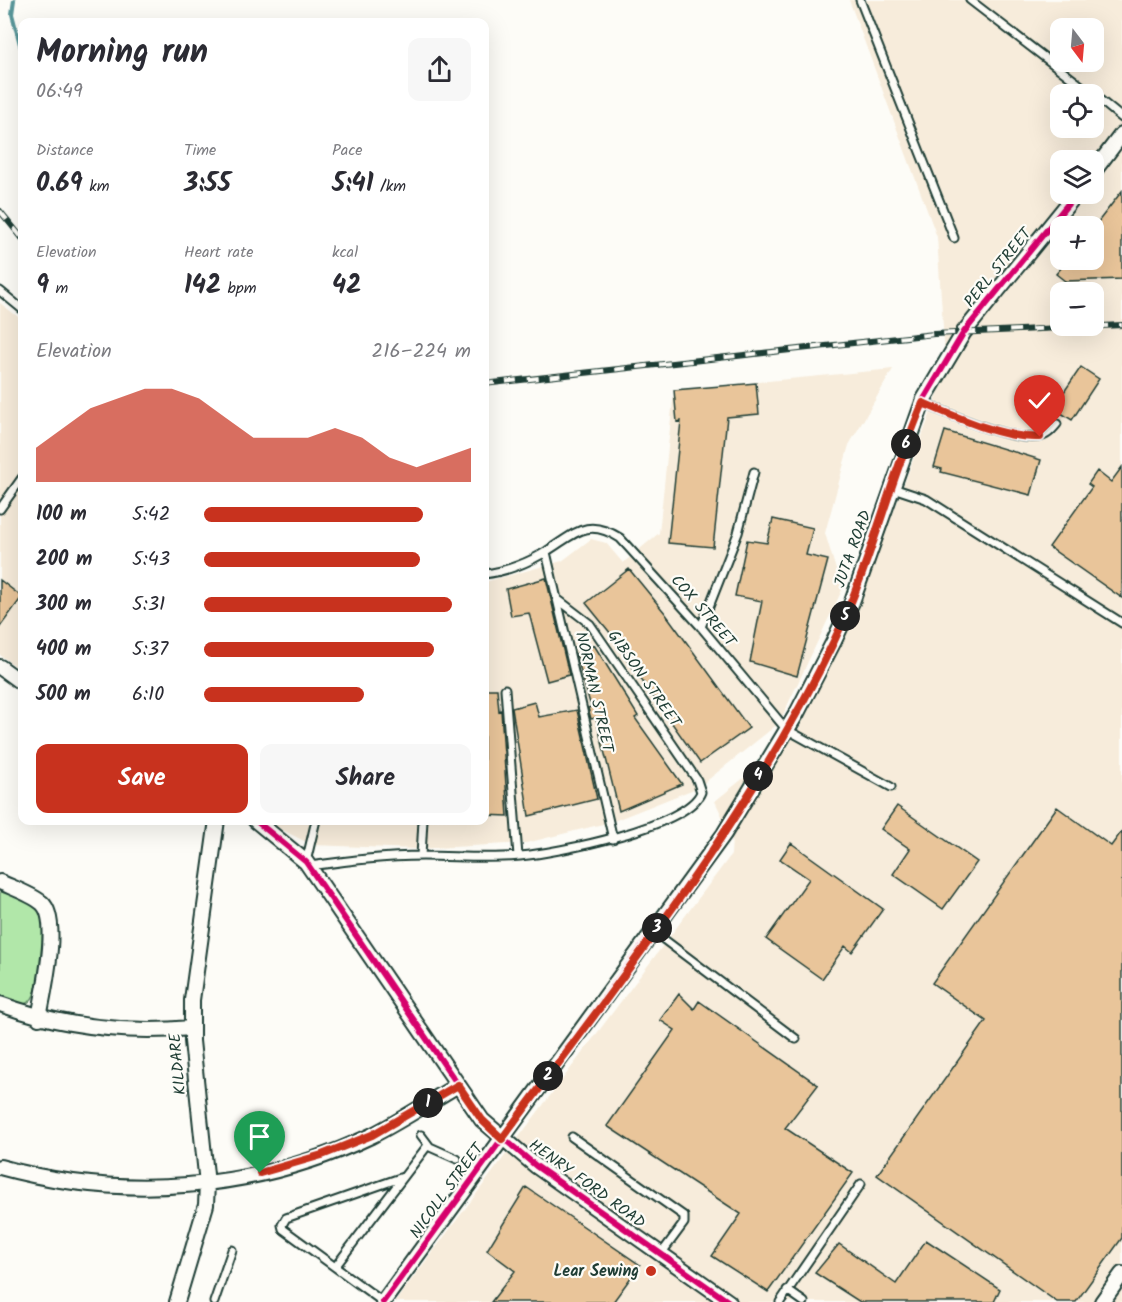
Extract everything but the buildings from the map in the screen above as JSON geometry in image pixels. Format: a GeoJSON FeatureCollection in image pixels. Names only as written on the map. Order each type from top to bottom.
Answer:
{"type":"FeatureCollection","features":[{"type":"Feature","properties":{"kind":"street"},"geometry":{"type":"LineString","coordinates":[[1104,158],[1122,134]]}},
{"type":"Feature","properties":{"kind":"street","name":"PERL STREET"},"geometry":{"type":"LineString","coordinates":[[964,332],[1068,204]]}},
{"type":"Feature","properties":{"kind":"street","name":"JUTA ROAD"},"geometry":{"type":"LineString","coordinates":[[724,834],[805,699],[852,602],[893,488],[904,449],[923,403],[964,332]]}},
{"type":"Feature","properties":{"kind":"street"},"geometry":{"type":"LineString","coordinates":[[0,667],[18,680]]}},
{"type":"Feature","properties":{"kind":"street","name":"KILDARE"},"geometry":{"type":"LineString","coordinates":[[177,1302],[206,1205],[207,1184],[191,1028],[216,825]]}},
{"type":"Feature","properties":{"kind":"street"},"geometry":{"type":"LineString","coordinates":[[261,825],[307,864]]}},
{"type":"Feature","properties":{"kind":"street","name":"NICOLL STREET"},"geometry":{"type":"LineString","coordinates":[[383,1302],[724,834]]}},
{"type":"Feature","properties":{"kind":"street","name":"HENRY FORD ROAD"},"geometry":{"type":"LineString","coordinates":[[307,864],[482,1120],[502,1139],[729,1302]]}},
{"type":"Feature","properties":{"kind":"street"},"geometry":{"type":"LineString","coordinates":[[0,882],[42,904],[50,916],[48,956],[39,1018]]}},
{"type":"Feature","properties":{"kind":"street"},"geometry":{"type":"LineString","coordinates":[[0,1004],[39,1018],[82,1027],[125,1031],[191,1028]]}},
{"type":"Feature","properties":{"kind":"street"},"geometry":{"type":"LineString","coordinates":[[0,1167],[64,1181],[111,1186],[181,1187],[207,1184],[260,1173],[344,1147],[372,1135],[458,1085]]}},
{"type":"Feature","properties":{"kind":"street"},"geometry":{"type":"LineString","coordinates":[[1102,1302],[1122,1274]]}},
{"type":"Feature","properties":{"kind":"lane"},"geometry":{"type":"LineString","coordinates":[[860,0],[954,238]]}},
{"type":"Feature","properties":{"kind":"lane"},"geometry":{"type":"LineString","coordinates":[[970,0],[1079,84]]}},
{"type":"Feature","properties":{"kind":"lane"},"geometry":{"type":"LineString","coordinates":[[1104,104],[1122,118]]}},
{"type":"Feature","properties":{"kind":"lane"},"geometry":{"type":"LineString","coordinates":[[0,291],[18,306]]}},
{"type":"Feature","properties":{"kind":"lane"},"geometry":{"type":"LineString","coordinates":[[923,403],[959,418],[1022,437],[1040,437],[1050,433],[1057,424]]}},
{"type":"Feature","properties":{"kind":"lane"},"geometry":{"type":"LineString","coordinates":[[701,627],[738,534],[754,472]]}},
{"type":"Feature","properties":{"kind":"lane"},"geometry":{"type":"LineString","coordinates":[[0,509],[18,484]]}},
{"type":"Feature","properties":{"kind":"lane"},"geometry":{"type":"LineString","coordinates":[[893,488],[926,499],[1122,623]]}},
{"type":"Feature","properties":{"kind":"lane","name":"COX STREET"},"geometry":{"type":"LineString","coordinates":[[546,552],[575,532],[590,528],[606,530],[620,538],[701,627],[786,729]]}},
{"type":"Feature","properties":{"kind":"lane"},"geometry":{"type":"LineString","coordinates":[[489,573],[523,563],[546,552]]}},
{"type":"Feature","properties":{"kind":"lane","name":"NORMAN STREET"},"geometry":{"type":"LineString","coordinates":[[546,552],[560,601],[613,838]]}},
{"type":"Feature","properties":{"kind":"lane","name":"GIBSON STREET"},"geometry":{"type":"LineString","coordinates":[[560,601],[590,624],[702,788],[699,798],[685,810],[613,838]]}},
{"type":"Feature","properties":{"kind":"lane"},"geometry":{"type":"LineString","coordinates":[[506,689],[518,856]]}},
{"type":"Feature","properties":{"kind":"lane"},"geometry":{"type":"LineString","coordinates":[[786,729],[891,787]]}},
{"type":"Feature","properties":{"kind":"lane"},"geometry":{"type":"LineString","coordinates":[[315,825],[307,864],[362,858],[518,856],[613,838]]}},
{"type":"Feature","properties":{"kind":"lane"},"geometry":{"type":"LineString","coordinates":[[420,856],[423,825]]}},
{"type":"Feature","properties":{"kind":"lane"},"geometry":{"type":"LineString","coordinates":[[654,932],[796,1039]]}},
{"type":"Feature","properties":{"kind":"lane"},"geometry":{"type":"LineString","coordinates":[[421,1135],[428,1145],[457,1159]]}},
{"type":"Feature","properties":{"kind":"lane"},"geometry":{"type":"LineString","coordinates":[[572,1137],[684,1216],[684,1223],[661,1254]]}},
{"type":"Feature","properties":{"kind":"lane"},"geometry":{"type":"LineString","coordinates":[[335,1267],[428,1145]]}},
{"type":"Feature","properties":{"kind":"lane"},"geometry":{"type":"LineString","coordinates":[[383,1302],[283,1229],[282,1222],[403,1178]]}},
{"type":"Feature","properties":{"kind":"lane"},"geometry":{"type":"LineString","coordinates":[[780,1302],[861,1184]]}},
{"type":"Feature","properties":{"kind":"lane"},"geometry":{"type":"LineString","coordinates":[[214,1302],[232,1250]]}},
{"type":"Feature","properties":{"kind":"lane"},"geometry":{"type":"LineString","coordinates":[[788,1290],[804,1302]]}},
{"type":"Feature","properties":{"kind":"shaded area"},"geometry":{"type":"Polygon","coordinates":[[[849,0],[1122,0],[1122,1302],[395,1302],[731,855],[732,838],[715,801],[795,737],[863,594],[946,372],[937,237],[849,0]]]}},
{"type":"Feature","properties":{"kind":"shaded area"},"geometry":{"type":"Polygon","coordinates":[[[0,303],[18,317],[18,668],[0,655],[0,303]]]}},
{"type":"Feature","properties":{"kind":"shaded area"},"geometry":{"type":"Polygon","coordinates":[[[893,369],[849,445],[825,533],[842,590],[779,723],[699,787],[611,822],[526,843],[416,849],[312,845],[273,825],[489,825],[489,581],[562,561],[591,539],[606,543],[623,563],[659,533],[674,390],[893,369]]]}},
{"type":"Feature","properties":{"kind":"green space"},"geometry":{"type":"Polygon","coordinates":[[[0,889],[33,904],[41,911],[43,918],[42,957],[37,985],[30,1001],[23,1004],[0,998],[0,889]]]}},
{"type":"Feature","properties":{"kind":"waterway"},"geometry":{"type":"LineString","coordinates":[[14,0],[12,14],[18,37]]}},
{"type":"Feature","properties":{"kind":"railway"},"geometry":{"type":"LineString","coordinates":[[0,211],[18,233]]}},
{"type":"Feature","properties":{"kind":"railway"},"geometry":{"type":"LineString","coordinates":[[489,383],[934,334],[1122,325]]}},
{"type":"Feature","properties":{"kind":"cycle path"},"geometry":{"type":"LineString","coordinates":[[383,1302],[724,834],[797,713],[852,602],[924,399],[964,332],[1068,204]]}},
{"type":"Feature","properties":{"kind":"cycle path"},"geometry":{"type":"LineString","coordinates":[[261,825],[306,862],[482,1120],[536,1166],[729,1302]]}},
{"type":"Feature","properties":{"kind":"place","name":"Lear Sewing"},"geometry":{"type":"Point","coordinates":[651,1271]}},
{"type":"Feature","properties":{"kind":"route"},"geometry":{"type":"LineString","coordinates":[[260,1173],[322,1155],[372,1135],[458,1085],[482,1120],[502,1139],[697,874],[797,713],[852,602],[893,488],[904,449],[923,403],[959,418],[1022,437],[1040,437]]}}]}
